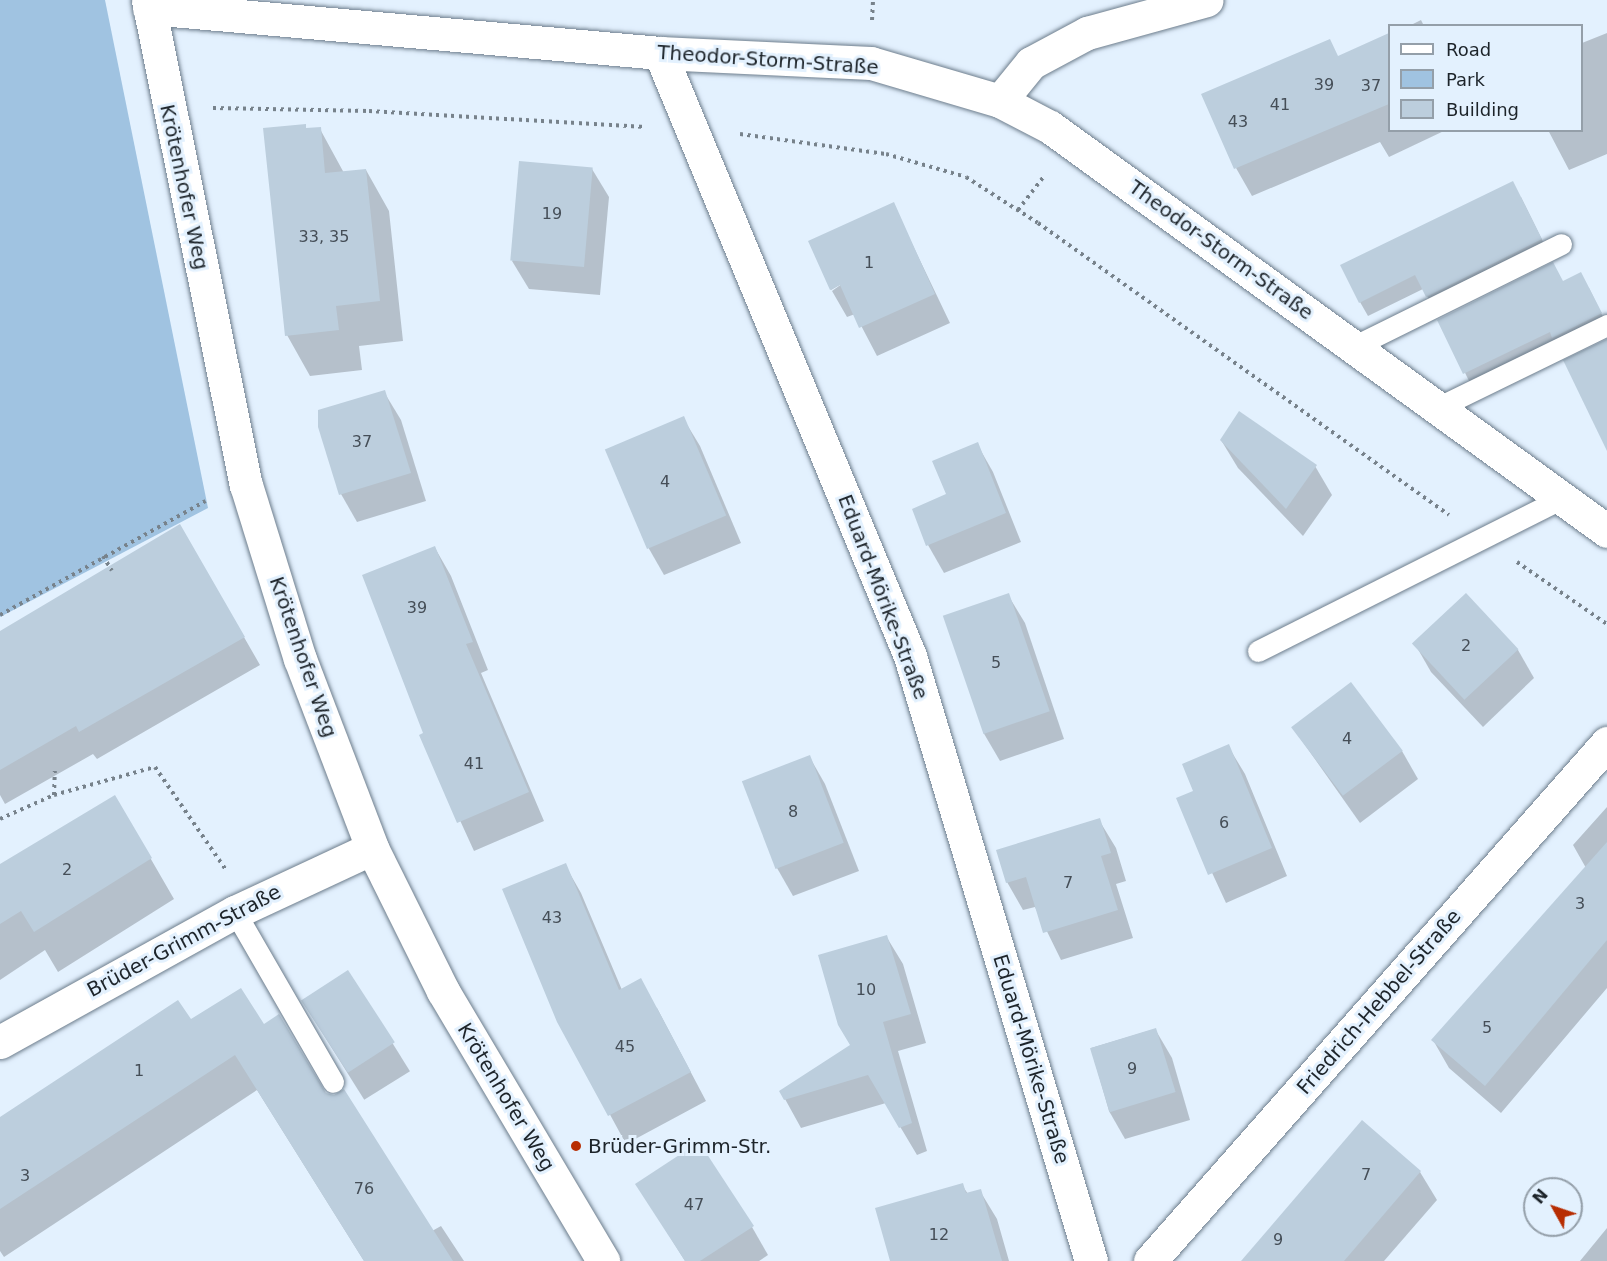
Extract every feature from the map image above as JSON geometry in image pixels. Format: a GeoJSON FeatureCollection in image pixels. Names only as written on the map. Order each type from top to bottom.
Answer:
{"type":"FeatureCollection","features":[{"type":"Feature","properties":{"kind":"street"},"geometry":{"type":"LineString","coordinates":[[1000,101],[1031,63],[1087,33],[1207,0]]}},
{"type":"Feature","properties":{"kind":"street","name":"Theodor-Storm-Straße"},"geometry":{"type":"LineString","coordinates":[[149,4],[660,53],[871,63],[1000,101],[1050,127],[1607,531]]}},
{"type":"Feature","properties":{"kind":"street","name":"Krötenhofer Weg"},"geometry":{"type":"LineString","coordinates":[[149,4],[167,107],[246,485],[300,659],[372,848],[443,991],[603,1261]]}},
{"type":"Feature","properties":{"kind":"street","name":"Eduard-Mörike-Straße"},"geometry":{"type":"LineString","coordinates":[[660,53],[910,656],[1091,1261]]}},
{"type":"Feature","properties":{"kind":"street","name":"Friedrich-Hebbel-Straße"},"geometry":{"type":"LineString","coordinates":[[1150,1261],[1607,743]]}},
{"type":"Feature","properties":{"kind":"street","name":"Brüder-Grimm-Straße"},"geometry":{"type":"LineString","coordinates":[[0,1042],[243,908],[372,848]]}},
{"type":"Feature","properties":{"kind":"lane"},"geometry":{"type":"LineString","coordinates":[[1353,347],[1561,244]]}},
{"type":"Feature","properties":{"kind":"lane"},"geometry":{"type":"LineString","coordinates":[[1437,408],[1607,325]]}},
{"type":"Feature","properties":{"kind":"lane"},"geometry":{"type":"LineString","coordinates":[[1258,651],[1562,498]]}},
{"type":"Feature","properties":{"kind":"lane"},"geometry":{"type":"LineString","coordinates":[[243,908],[333,1082]]}},
{"type":"Feature","properties":{"kind":"path"},"geometry":{"type":"LineString","coordinates":[[167,107],[369,111],[693,129],[822,143],[886,154],[966,177],[1038,223],[1482,539],[1607,624]]}},
{"type":"Feature","properties":{"kind":"path"},"geometry":{"type":"LineString","coordinates":[[0,615],[193,506],[246,485]]}},
{"type":"Feature","properties":{"kind":"path"},"geometry":{"type":"LineString","coordinates":[[104,556],[112,572]]}},
{"type":"Feature","properties":{"kind":"path"},"geometry":{"type":"LineString","coordinates":[[0,819],[54,795],[155,767],[243,908]]}},
{"type":"Feature","properties":{"kind":"path"},"geometry":{"type":"LineString","coordinates":[[54,795],[55,771]]}},
{"type":"Feature","properties":{"kind":"green space"},"geometry":{"type":"Polygon","coordinates":[[[0,0],[105,0],[208,508],[0,617],[0,0]]]}},
{"type":"Feature","properties":{"kind":"building"},"geometry":{"type":"Polygon","coordinates":[[[1388,33],[1388,104],[1234,169],[1201,94],[1330,39],[1338,56],[1388,33]]]}},
{"type":"Feature","properties":{"kind":"building"},"geometry":{"type":"Polygon","coordinates":[[[306,124],[306,128],[321,127],[325,173],[366,169],[380,301],[336,306],[339,330],[285,336],[263,128],[306,124]]]}},
{"type":"Feature","properties":{"kind":"building"},"geometry":{"type":"Polygon","coordinates":[[[519,161],[593,167],[584,267],[510,261],[519,161]]]}},
{"type":"Feature","properties":{"kind":"building"},"geometry":{"type":"Polygon","coordinates":[[[1513,181],[1542,239],[1426,297],[1415,275],[1359,303],[1340,265],[1513,181]]]}},
{"type":"Feature","properties":{"kind":"building"},"geometry":{"type":"Polygon","coordinates":[[[894,202],[935,294],[859,328],[840,285],[830,290],[808,241],[894,202]]]}},
{"type":"Feature","properties":{"kind":"building"},"geometry":{"type":"Polygon","coordinates":[[[1553,262],[1563,281],[1581,272],[1602,313],[1552,338],[1550,332],[1463,374],[1437,320],[1553,262]]]}},
{"type":"Feature","properties":{"kind":"building"},"geometry":{"type":"Polygon","coordinates":[[[1607,339],[1607,451],[1563,360],[1607,339]]]}},
{"type":"Feature","properties":{"kind":"building"},"geometry":{"type":"Polygon","coordinates":[[[385,390],[411,473],[339,495],[318,427],[318,410],[385,390]]]}},
{"type":"Feature","properties":{"kind":"building"},"geometry":{"type":"Polygon","coordinates":[[[1239,411],[1317,465],[1286,509],[1220,440],[1239,411]]]}},
{"type":"Feature","properties":{"kind":"building"},"geometry":{"type":"Polygon","coordinates":[[[684,416],[726,515],[647,549],[605,450],[684,416]]]}},
{"type":"Feature","properties":{"kind":"building"},"geometry":{"type":"Polygon","coordinates":[[[978,442],[1006,513],[926,546],[912,509],[946,494],[932,461],[978,442]]]}},
{"type":"Feature","properties":{"kind":"building"},"geometry":{"type":"Polygon","coordinates":[[[180,524],[245,637],[79,732],[76,726],[0,770],[0,631],[180,524]]]}},
{"type":"Feature","properties":{"kind":"building"},"geometry":{"type":"Polygon","coordinates":[[[435,546],[473,642],[466,644],[529,792],[457,823],[419,735],[423,733],[362,575],[435,546]]]}},
{"type":"Feature","properties":{"kind":"building"},"geometry":{"type":"Polygon","coordinates":[[[1009,593],[1050,711],[984,734],[943,616],[1009,593]]]}},
{"type":"Feature","properties":{"kind":"building"},"geometry":{"type":"Polygon","coordinates":[[[1466,593],[1519,649],[1464,700],[1412,643],[1466,593]]]}},
{"type":"Feature","properties":{"kind":"building"},"geometry":{"type":"Polygon","coordinates":[[[1351,682],[1403,751],[1343,796],[1291,727],[1351,682]]]}},
{"type":"Feature","properties":{"kind":"building"},"geometry":{"type":"Polygon","coordinates":[[[1229,744],[1272,848],[1208,875],[1176,798],[1193,791],[1182,764],[1229,744]]]}},
{"type":"Feature","properties":{"kind":"building"},"geometry":{"type":"Polygon","coordinates":[[[810,755],[844,843],[776,869],[742,781],[810,755]]]}},
{"type":"Feature","properties":{"kind":"building"},"geometry":{"type":"Polygon","coordinates":[[[115,795],[152,858],[34,932],[21,911],[0,924],[0,864],[115,795]]]}},
{"type":"Feature","properties":{"kind":"building"},"geometry":{"type":"Polygon","coordinates":[[[1100,818],[1111,853],[1101,856],[1118,910],[1043,933],[1026,877],[1006,883],[996,850],[1100,818]]]}},
{"type":"Feature","properties":{"kind":"building"},"geometry":{"type":"Polygon","coordinates":[[[1607,842],[1607,940],[1485,1086],[1431,1040],[1607,842]]]}},
{"type":"Feature","properties":{"kind":"building"},"geometry":{"type":"Polygon","coordinates":[[[566,863],[619,990],[641,978],[691,1072],[608,1116],[557,1022],[502,889],[566,863]]]}},
{"type":"Feature","properties":{"kind":"building"},"geometry":{"type":"Polygon","coordinates":[[[887,935],[911,1014],[883,1022],[912,1123],[899,1128],[868,1075],[784,1100],[779,1091],[850,1045],[838,1025],[818,955],[887,935]]]}},
{"type":"Feature","properties":{"kind":"building"},"geometry":{"type":"Polygon","coordinates":[[[348,970],[395,1042],[348,1073],[301,1000],[348,970]]]}},
{"type":"Feature","properties":{"kind":"building"},"geometry":{"type":"Polygon","coordinates":[[[241,988],[264,1024],[279,1014],[326,1093],[334,1095],[344,1089],[453,1261],[364,1261],[235,1055],[0,1209],[0,1117],[178,1000],[191,1019],[241,988]]]}},
{"type":"Feature","properties":{"kind":"building"},"geometry":{"type":"Polygon","coordinates":[[[1156,1028],[1176,1092],[1110,1112],[1090,1048],[1156,1028]]]}},
{"type":"Feature","properties":{"kind":"building"},"geometry":{"type":"Polygon","coordinates":[[[1362,1120],[1421,1171],[1344,1261],[1241,1261],[1362,1120]]]}},
{"type":"Feature","properties":{"kind":"building"},"geometry":{"type":"Polygon","coordinates":[[[699,1142],[754,1226],[700,1261],[685,1261],[635,1184],[699,1142]]]}},
{"type":"Feature","properties":{"kind":"building"},"geometry":{"type":"Polygon","coordinates":[[[963,1183],[966,1193],[981,1189],[1002,1261],[890,1261],[875,1208],[963,1183]]]}},
{"type":"Feature","properties":{"kind":"place","name":"Brüder-Grimm-Str."},"geometry":{"type":"Point","coordinates":[576,1146]}}]}
